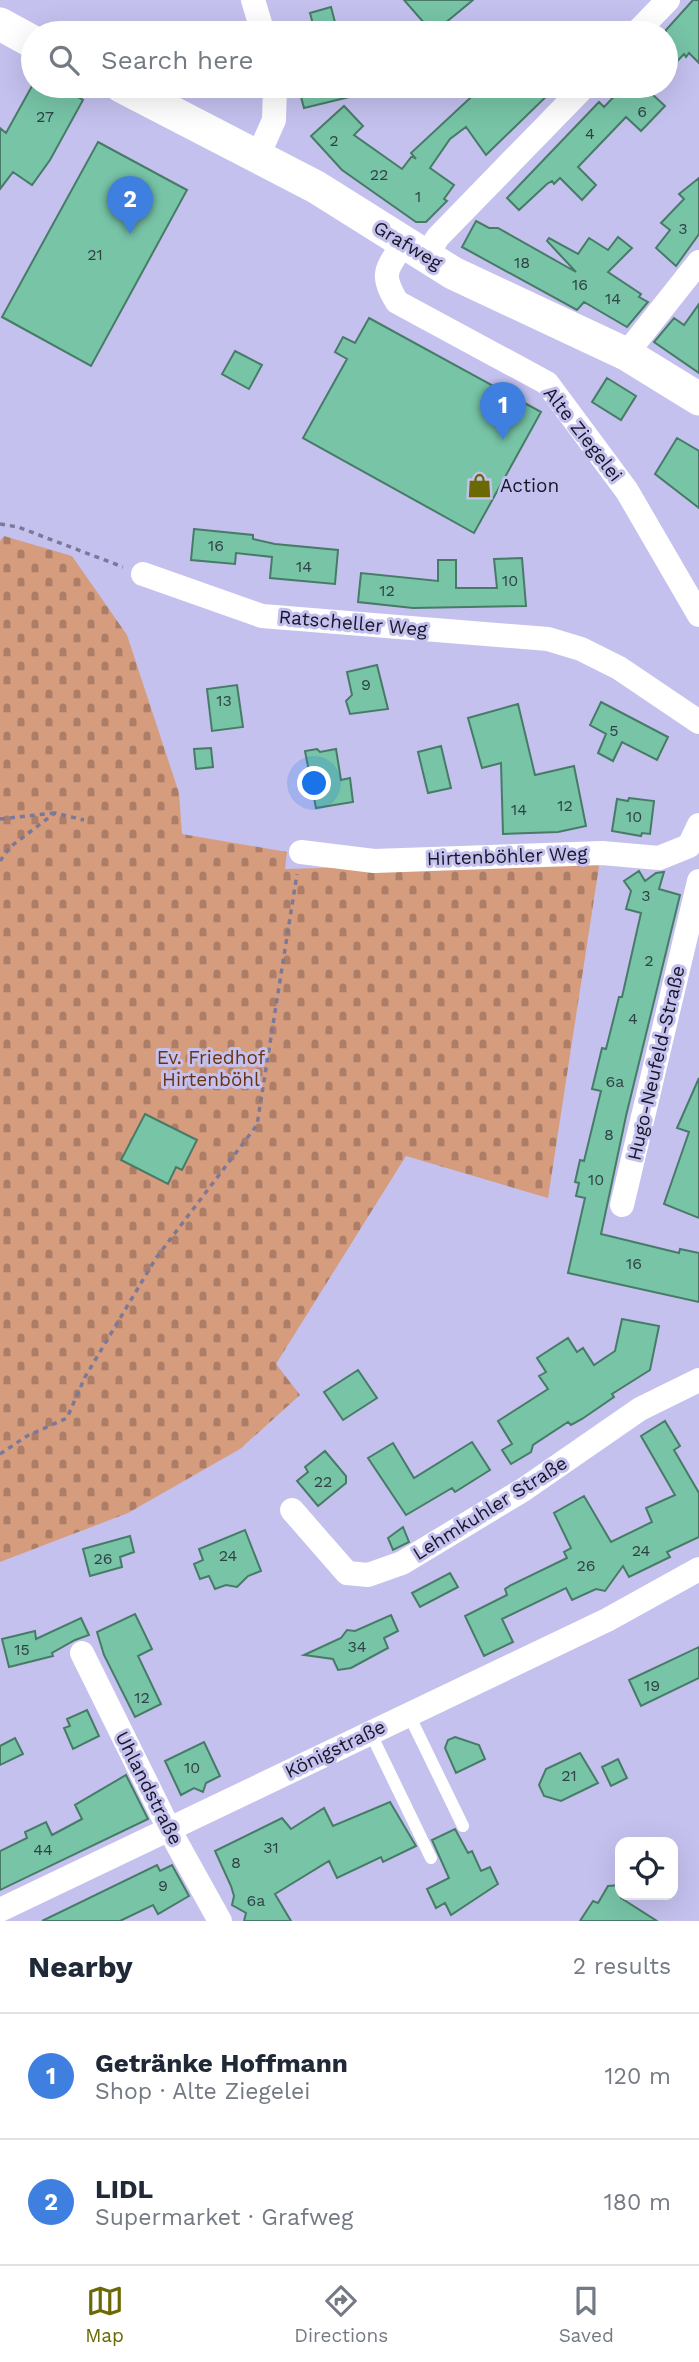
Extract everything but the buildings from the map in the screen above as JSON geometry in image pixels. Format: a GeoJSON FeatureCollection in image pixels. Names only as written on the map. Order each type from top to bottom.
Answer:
{"type":"FeatureCollection","features":[{"type":"Feature","properties":{"kind":"main road"},"geometry":{"type":"LineString","coordinates":[[0,24],[21,35]]}},
{"type":"Feature","properties":{"kind":"main road","name":"Grafweg"},"geometry":{"type":"LineString","coordinates":[[144,98],[316,187],[414,250],[496,294],[626,354],[699,399]]}},
{"type":"Feature","properties":{"kind":"street"},"geometry":{"type":"LineString","coordinates":[[253,0],[259,21]]}},
{"type":"Feature","properties":{"kind":"street"},"geometry":{"type":"LineString","coordinates":[[648,21],[668,0]]}},
{"type":"Feature","properties":{"kind":"street"},"geometry":{"type":"LineString","coordinates":[[258,156],[274,120],[275,98]]}},
{"type":"Feature","properties":{"kind":"street"},"geometry":{"type":"LineString","coordinates":[[414,250],[438,237],[573,98]]}},
{"type":"Feature","properties":{"kind":"street","name":"Alte Ziegelei"},"geometry":{"type":"LineString","coordinates":[[414,250],[386,271],[386,284],[397,302],[547,383],[628,491],[699,615]]}},
{"type":"Feature","properties":{"kind":"street"},"geometry":{"type":"LineString","coordinates":[[626,354],[699,262]]}},
{"type":"Feature","properties":{"kind":"street","name":"Ratscheller Weg"},"geometry":{"type":"LineString","coordinates":[[143,574],[262,616],[548,639],[581,649],[619,668],[699,722]]}},
{"type":"Feature","properties":{"kind":"street"},"geometry":{"type":"LineString","coordinates":[[694,836],[699,874]]}},
{"type":"Feature","properties":{"kind":"street","name":"Hirtenböhler Weg"},"geometry":{"type":"LineString","coordinates":[[301,852],[374,861],[601,853],[659,858],[694,836]]}},
{"type":"Feature","properties":{"kind":"street","name":"Hugo-Neufeld-Straße"},"geometry":{"type":"LineString","coordinates":[[622,1205],[699,881]]}},
{"type":"Feature","properties":{"kind":"street","name":"Lehmkuhler Straße"},"geometry":{"type":"LineString","coordinates":[[292,1510],[347,1573],[368,1576],[402,1563],[523,1490],[640,1409],[699,1380]]}},
{"type":"Feature","properties":{"kind":"street","name":"Königstraße"},"geometry":{"type":"LineString","coordinates":[[0,1910],[607,1620],[699,1569]]}},
{"type":"Feature","properties":{"kind":"street"},"geometry":{"type":"LineString","coordinates":[[669,1586],[699,1591]]}},
{"type":"Feature","properties":{"kind":"street","name":"Uhlandstraße"},"geometry":{"type":"LineString","coordinates":[[82,1653],[170,1831],[220,1921]]}},
{"type":"Feature","properties":{"kind":"lane"},"geometry":{"type":"LineString","coordinates":[[408,1713],[463,1826]]}},
{"type":"Feature","properties":{"kind":"lane"},"geometry":{"type":"LineString","coordinates":[[370,1732],[431,1858]]}},
{"type":"Feature","properties":{"kind":"path"},"geometry":{"type":"LineString","coordinates":[[0,524],[18,527],[143,574]]}},
{"type":"Feature","properties":{"kind":"path"},"geometry":{"type":"LineString","coordinates":[[0,819],[55,813],[84,820]]}},
{"type":"Feature","properties":{"kind":"path"},"geometry":{"type":"LineString","coordinates":[[0,861],[10,847],[55,813]]}},
{"type":"Feature","properties":{"kind":"path"},"geometry":{"type":"LineString","coordinates":[[0,1454],[27,1436],[67,1418],[85,1377],[156,1258],[257,1125],[301,852]]}},
{"type":"Feature","properties":{"kind":"green space","name":"Ev. Friedhof Hirtenböhl"},"geometry":{"type":"Polygon","coordinates":[[[4,536],[72,556],[127,635],[179,793],[182,834],[287,852],[285,869],[600,860],[548,1198],[406,1156],[276,1364],[300,1395],[240,1449],[128,1513],[0,1562],[0,541],[4,536]]]}},
{"type":"Feature","properties":{"kind":"place","name":"LIDL"},"geometry":{"type":"Point","coordinates":[130,234]}},
{"type":"Feature","properties":{"kind":"place","name":"Getränke Hoffmann"},"geometry":{"type":"Point","coordinates":[503,440]}},
{"type":"Feature","properties":{"kind":"place","name":"Action"},"geometry":{"type":"Point","coordinates":[480,485]}}]}
